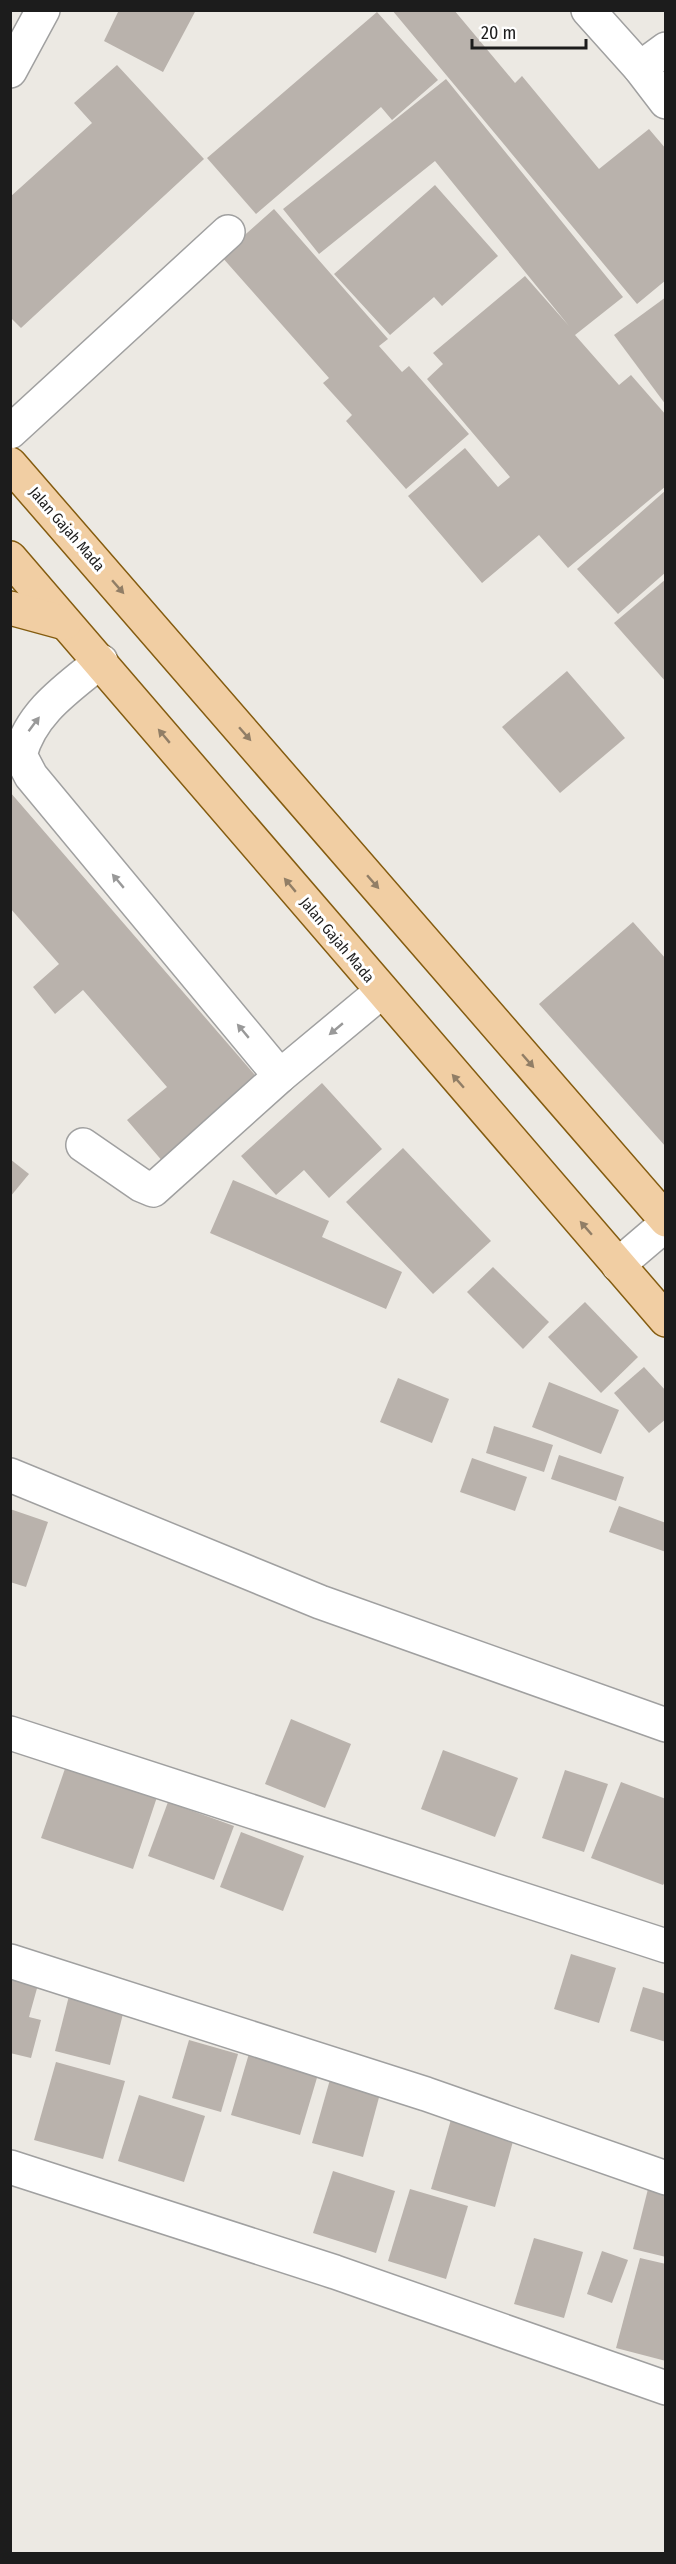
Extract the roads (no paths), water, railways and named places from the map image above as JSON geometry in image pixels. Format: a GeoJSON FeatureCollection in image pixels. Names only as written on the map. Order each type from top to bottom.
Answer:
{"type":"FeatureCollection","features":[{"type":"Feature","properties":{"kind":"main road","name":"Jalan Gajah Mada"},"geometry":{"type":"LineString","coordinates":[[10,464],[666,1222]]}},
{"type":"Feature","properties":{"kind":"main road","name":"Jalan Gajah Mada"},"geometry":{"type":"LineString","coordinates":[[10,558],[381,992],[666,1320]]}},
{"type":"Feature","properties":{"kind":"main road"},"geometry":{"type":"LineString","coordinates":[[10,608],[65,623]]}},
{"type":"Feature","properties":{"kind":"street"},"geometry":{"type":"LineString","coordinates":[[10,71],[43,10]]}},
{"type":"Feature","properties":{"kind":"street"},"geometry":{"type":"LineString","coordinates":[[588,10],[640,68],[666,102]]}},
{"type":"Feature","properties":{"kind":"street"},"geometry":{"type":"LineString","coordinates":[[640,68],[666,49]]}},
{"type":"Feature","properties":{"kind":"street"},"geometry":{"type":"LineString","coordinates":[[10,432],[228,232]]}},
{"type":"Feature","properties":{"kind":"street"},"geometry":{"type":"LineString","coordinates":[[100,661],[46,707],[25,735],[15,756],[280,1076]]}},
{"type":"Feature","properties":{"kind":"street"},"geometry":{"type":"LineString","coordinates":[[83,1146],[141,1185],[153,1190],[280,1076],[381,992]]}},
{"type":"Feature","properties":{"kind":"street"},"geometry":{"type":"LineString","coordinates":[[618,1264],[666,1222]]}},
{"type":"Feature","properties":{"kind":"street"},"geometry":{"type":"LineString","coordinates":[[10,1475],[320,1602],[666,1725]]}},
{"type":"Feature","properties":{"kind":"street"},"geometry":{"type":"LineString","coordinates":[[10,1733],[666,1946]]}},
{"type":"Feature","properties":{"kind":"street"},"geometry":{"type":"LineString","coordinates":[[10,1961],[415,2091],[666,2178]]}},
{"type":"Feature","properties":{"kind":"street"},"geometry":{"type":"LineString","coordinates":[[10,2167],[334,2272],[666,2388]]}}]}
